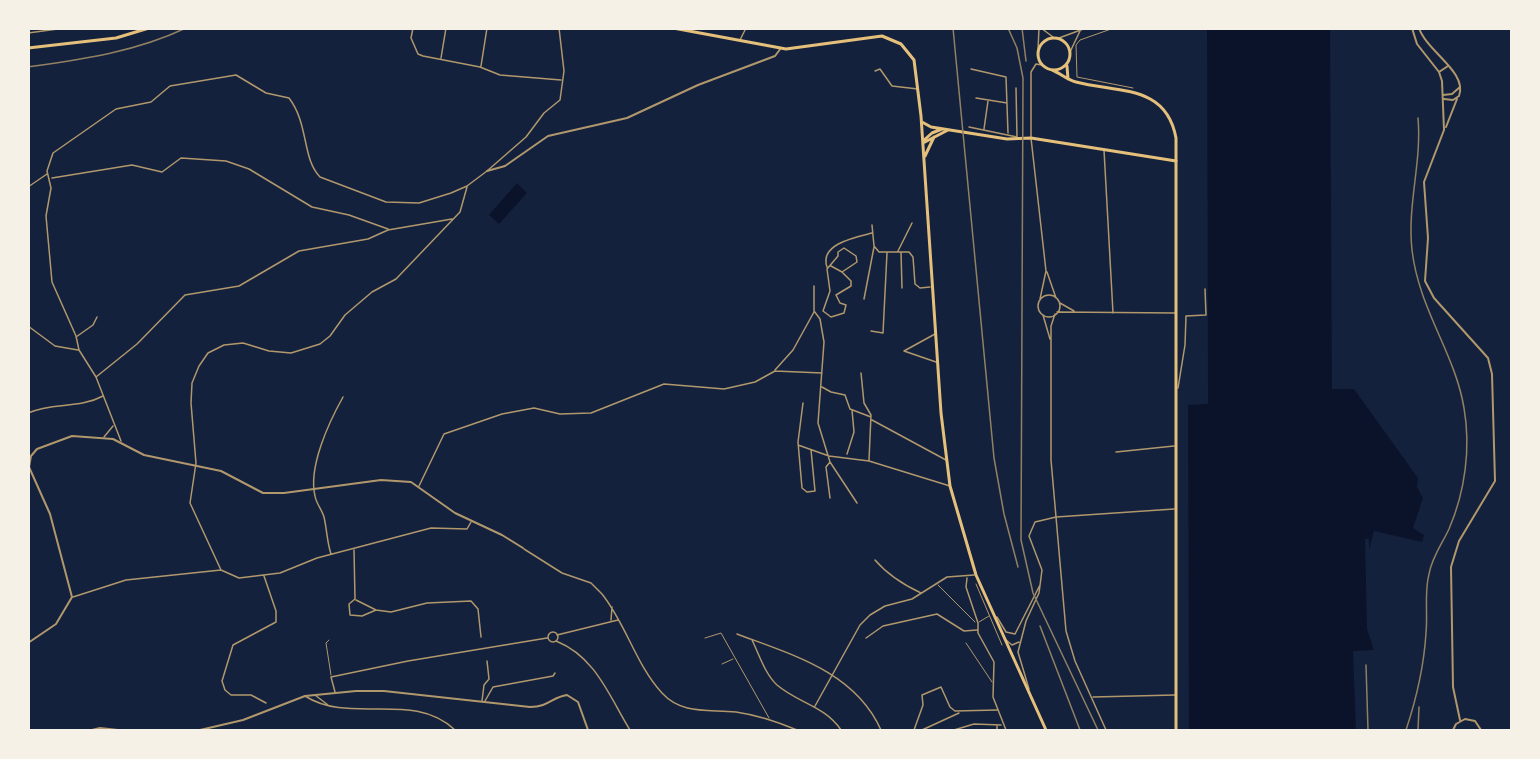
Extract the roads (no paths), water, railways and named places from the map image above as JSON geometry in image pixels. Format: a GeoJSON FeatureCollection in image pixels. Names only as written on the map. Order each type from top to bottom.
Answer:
{"type":"FeatureCollection","features":[{"type":"Feature","properties":{"kind":"main road"},"geometry":{"type":"LineString","coordinates":[[673,28],[781,48],[804,49],[874,37],[893,39],[909,51],[914,60],[922,122],[937,363],[950,486],[976,575],[1046,730]]}},
{"type":"Feature","properties":{"kind":"main road"},"geometry":{"type":"LineString","coordinates":[[28,48],[116,38],[146,29]]}},
{"type":"Feature","properties":{"kind":"main road"},"geometry":{"type":"LineString","coordinates":[[1068,79],[1067,63],[1070,52],[1067,44],[1059,38],[1047,39],[1038,50],[1042,65],[1068,79],[1149,97],[1159,104],[1173,125],[1176,161],[1176,730]]}},
{"type":"Feature","properties":{"kind":"main road"},"geometry":{"type":"LineString","coordinates":[[1052,70],[1061,68],[1067,63]]}},
{"type":"Feature","properties":{"kind":"main road"},"geometry":{"type":"LineString","coordinates":[[922,122],[944,129],[1007,139],[1031,138],[1176,161]]}},
{"type":"Feature","properties":{"kind":"main road"},"geometry":{"type":"LineString","coordinates":[[923,142],[932,133],[944,129]]}},
{"type":"Feature","properties":{"kind":"main road"},"geometry":{"type":"LineString","coordinates":[[923,142],[950,130]]}},
{"type":"Feature","properties":{"kind":"main road"},"geometry":{"type":"LineString","coordinates":[[924,157],[935,136]]}},
{"type":"Feature","properties":{"kind":"street"},"geometry":{"type":"LineString","coordinates":[[28,33],[65,28]]}},
{"type":"Feature","properties":{"kind":"street"},"geometry":{"type":"LineString","coordinates":[[413,28],[411,39],[418,54],[480,67],[500,75],[562,80]]}},
{"type":"Feature","properties":{"kind":"street"},"geometry":{"type":"LineString","coordinates":[[441,58],[446,28]]}},
{"type":"Feature","properties":{"kind":"street"},"geometry":{"type":"LineString","coordinates":[[480,67],[487,28]]}},
{"type":"Feature","properties":{"kind":"street"},"geometry":{"type":"LineString","coordinates":[[28,188],[48,173],[52,153],[116,109],[150,102],[170,86],[196,83],[231,74],[241,77],[266,93],[289,98],[303,122],[310,155],[320,177],[386,202],[419,203],[467,186],[526,137],[544,113],[561,100],[564,71],[559,28]]}},
{"type":"Feature","properties":{"kind":"street"},"geometry":{"type":"LineString","coordinates":[[740,41],[746,28]]}},
{"type":"Feature","properties":{"kind":"street"},"geometry":{"type":"LineString","coordinates":[[1040,28],[1053,38]]}},
{"type":"Feature","properties":{"kind":"street"},"geometry":{"type":"LineString","coordinates":[[1038,50],[1040,28]]}},
{"type":"Feature","properties":{"kind":"street"},"geometry":{"type":"LineString","coordinates":[[1059,38],[1086,28]]}},
{"type":"Feature","properties":{"kind":"street"},"geometry":{"type":"LineString","coordinates":[[1412,28],[1417,44],[1439,72],[1443,97],[1444,130]]}},
{"type":"Feature","properties":{"kind":"street"},"geometry":{"type":"LineString","coordinates":[[1419,28],[1434,53],[1448,66],[1461,85],[1459,96],[1424,182],[1428,238],[1425,281],[1434,298],[1490,362],[1495,453],[1493,486],[1459,541],[1451,567],[1453,687],[1460,720],[1453,730]]}},
{"type":"Feature","properties":{"kind":"street"},"geometry":{"type":"LineString","coordinates":[[1070,52],[1081,30]]}},
{"type":"Feature","properties":{"kind":"street"},"geometry":{"type":"LineString","coordinates":[[487,171],[505,166],[548,136],[627,118],[698,85],[775,56],[781,48]]}},
{"type":"Feature","properties":{"kind":"street"},"geometry":{"type":"LineString","coordinates":[[1042,65],[1036,64],[1031,72],[1031,138],[1046,271],[1057,300],[1050,342],[1050,444],[1066,631],[1106,730]]}},
{"type":"Feature","properties":{"kind":"street"},"geometry":{"type":"LineString","coordinates":[[1439,72],[1448,66]]}},
{"type":"Feature","properties":{"kind":"street"},"geometry":{"type":"LineString","coordinates":[[875,71],[880,69],[892,86],[919,89]]}},
{"type":"Feature","properties":{"kind":"street"},"geometry":{"type":"LineString","coordinates":[[971,69],[1006,77],[1008,134]]}},
{"type":"Feature","properties":{"kind":"street"},"geometry":{"type":"LineString","coordinates":[[1443,97],[1456,91],[1461,85]]}},
{"type":"Feature","properties":{"kind":"street"},"geometry":{"type":"LineString","coordinates":[[969,127],[1017,137],[1016,88]]}},
{"type":"Feature","properties":{"kind":"street"},"geometry":{"type":"LineString","coordinates":[[1443,97],[1454,100],[1459,96]]}},
{"type":"Feature","properties":{"kind":"street"},"geometry":{"type":"LineString","coordinates":[[976,98],[1007,103]]}},
{"type":"Feature","properties":{"kind":"street"},"geometry":{"type":"LineString","coordinates":[[984,130],[988,100]]}},
{"type":"Feature","properties":{"kind":"street"},"geometry":{"type":"LineString","coordinates":[[1104,149],[1113,313]]}},
{"type":"Feature","properties":{"kind":"street"},"geometry":{"type":"LineString","coordinates":[[51,178],[132,165],[162,172],[181,158],[226,161],[249,169],[312,207],[349,216],[388,230]]}},
{"type":"Feature","properties":{"kind":"street"},"geometry":{"type":"LineString","coordinates":[[48,173],[51,178],[46,216],[52,282],[76,337],[79,350],[96,376],[121,441]]}},
{"type":"Feature","properties":{"kind":"street"},"geometry":{"type":"LineString","coordinates":[[221,570],[191,510],[195,465],[192,383],[198,366],[208,353],[224,345],[243,343],[269,351],[291,353],[311,349],[330,336],[345,315],[365,298],[396,279],[460,212],[467,186]]}},
{"type":"Feature","properties":{"kind":"street"},"geometry":{"type":"LineString","coordinates":[[96,376],[137,344],[185,295],[239,286],[299,252],[369,239],[388,230],[453,219]]}},
{"type":"Feature","properties":{"kind":"street"},"geometry":{"type":"LineString","coordinates":[[902,288],[899,251],[912,223]]}},
{"type":"Feature","properties":{"kind":"street"},"geometry":{"type":"LineString","coordinates":[[864,299],[874,246],[872,225]]}},
{"type":"Feature","properties":{"kind":"street"},"geometry":{"type":"LineString","coordinates":[[829,293],[836,295],[840,303],[846,305],[844,313],[831,317],[823,311],[829,293],[826,255],[832,248],[854,237],[873,233]]}},
{"type":"Feature","properties":{"kind":"street"},"geometry":{"type":"LineString","coordinates":[[874,246],[879,252],[909,252],[913,257],[915,284],[920,288],[932,287]]}},
{"type":"Feature","properties":{"kind":"street"},"geometry":{"type":"LineString","coordinates":[[827,269],[838,256],[838,252],[843,248],[848,249],[856,256],[857,262],[842,272]]}},
{"type":"Feature","properties":{"kind":"street"},"geometry":{"type":"LineString","coordinates":[[871,331],[883,333],[887,252]]}},
{"type":"Feature","properties":{"kind":"street"},"geometry":{"type":"LineString","coordinates":[[830,266],[842,272],[851,281],[850,286],[836,295]]}},
{"type":"Feature","properties":{"kind":"street"},"geometry":{"type":"LineString","coordinates":[[1046,271],[1038,309],[1042,314],[1050,342]]}},
{"type":"Feature","properties":{"kind":"street"},"geometry":{"type":"LineString","coordinates":[[814,285],[814,311],[823,328],[818,423],[830,462],[857,503]]}},
{"type":"Feature","properties":{"kind":"street"},"geometry":{"type":"LineString","coordinates":[[1176,391],[1185,345],[1186,316],[1206,315],[1204,289]]}},
{"type":"Feature","properties":{"kind":"street"},"geometry":{"type":"LineString","coordinates":[[1040,299],[1050,295],[1075,312]]}},
{"type":"Feature","properties":{"kind":"street"},"geometry":{"type":"LineString","coordinates":[[419,486],[444,435],[502,414],[534,408],[560,414],[591,413],[632,399],[664,384],[724,389],[755,382],[775,371],[793,350],[814,311]]}},
{"type":"Feature","properties":{"kind":"street"},"geometry":{"type":"LineString","coordinates":[[1042,314],[1049,316],[1056,313],[1075,312],[1176,313]]}},
{"type":"Feature","properties":{"kind":"street"},"geometry":{"type":"LineString","coordinates":[[76,337],[93,325],[97,317]]}},
{"type":"Feature","properties":{"kind":"street"},"geometry":{"type":"LineString","coordinates":[[28,326],[55,346],[79,350]]}},
{"type":"Feature","properties":{"kind":"street"},"geometry":{"type":"LineString","coordinates":[[935,333],[904,351],[937,363]]}},
{"type":"Feature","properties":{"kind":"street"},"geometry":{"type":"LineString","coordinates":[[775,371],[822,373]]}},
{"type":"Feature","properties":{"kind":"street"},"geometry":{"type":"LineString","coordinates":[[861,373],[864,403],[871,418],[869,461]]}},
{"type":"Feature","properties":{"kind":"street"},"geometry":{"type":"LineString","coordinates":[[821,387],[845,395],[848,407],[852,410],[871,418],[946,460]]}},
{"type":"Feature","properties":{"kind":"street"},"geometry":{"type":"LineString","coordinates":[[28,412],[56,405],[89,403],[103,396]]}},
{"type":"Feature","properties":{"kind":"street"},"geometry":{"type":"LineString","coordinates":[[331,554],[326,539],[325,519],[314,495],[314,488],[321,446],[332,416],[343,397]]}},
{"type":"Feature","properties":{"kind":"street"},"geometry":{"type":"LineString","coordinates":[[803,403],[798,445],[802,488],[807,492],[815,491],[811,449]]}},
{"type":"Feature","properties":{"kind":"street"},"geometry":{"type":"LineString","coordinates":[[847,454],[855,428],[852,410]]}},
{"type":"Feature","properties":{"kind":"street"},"geometry":{"type":"LineString","coordinates":[[104,437],[113,425]]}},
{"type":"Feature","properties":{"kind":"street"},"geometry":{"type":"LineString","coordinates":[[72,597],[45,501],[29,471],[30,456],[37,449],[62,438],[104,437],[121,441],[144,455],[221,471],[263,493],[284,493],[381,480],[411,482],[471,522],[496,532],[562,573],[591,583],[612,606],[657,687],[672,702],[702,711],[737,712],[770,720],[797,730]]}},
{"type":"Feature","properties":{"kind":"street"},"geometry":{"type":"LineString","coordinates":[[798,445],[829,456],[869,461],[950,486]]}},
{"type":"Feature","properties":{"kind":"street"},"geometry":{"type":"LineString","coordinates":[[1116,452],[1176,445]]}},
{"type":"Feature","properties":{"kind":"street"},"geometry":{"type":"LineString","coordinates":[[830,462],[826,467],[830,498]]}},
{"type":"Feature","properties":{"kind":"street"},"geometry":{"type":"LineString","coordinates":[[994,612],[1011,634],[1018,631],[1038,592],[1041,581],[1039,561],[1029,536],[1031,528],[1041,519],[1176,509]]}},
{"type":"Feature","properties":{"kind":"street"},"geometry":{"type":"LineString","coordinates":[[28,643],[56,624],[72,597],[126,580],[221,570],[239,578],[280,573],[331,554],[354,550],[431,528],[467,529],[471,522]]}},
{"type":"Feature","properties":{"kind":"street"},"geometry":{"type":"LineString","coordinates":[[354,550],[355,599]]}},
{"type":"Feature","properties":{"kind":"street"},"geometry":{"type":"LineString","coordinates":[[875,560],[880,567],[904,581],[911,591],[921,593]]}},
{"type":"Feature","properties":{"kind":"street"},"geometry":{"type":"LineString","coordinates":[[264,575],[276,610],[276,622],[233,645],[222,681],[225,690],[231,695],[251,695],[266,703]]}},
{"type":"Feature","properties":{"kind":"street"},"geometry":{"type":"LineString","coordinates":[[815,706],[834,676],[860,625],[870,615],[921,593],[946,577],[976,575]]}},
{"type":"Feature","properties":{"kind":"street"},"geometry":{"type":"LineString","coordinates":[[968,577],[966,587],[978,623],[978,630],[994,662],[993,697],[1006,730]]}},
{"type":"Feature","properties":{"kind":"street"},"geometry":{"type":"LineString","coordinates":[[355,599],[349,604],[350,615],[362,616],[376,610]]}},
{"type":"Feature","properties":{"kind":"street"},"geometry":{"type":"LineString","coordinates":[[355,599],[376,610],[391,612],[427,603],[471,601],[478,609],[481,637]]}},
{"type":"Feature","properties":{"kind":"street"},"geometry":{"type":"LineString","coordinates":[[610,622],[612,606]]}},
{"type":"Feature","properties":{"kind":"street"},"geometry":{"type":"LineString","coordinates":[[1029,610],[1020,641],[1020,663],[1033,701]]}},
{"type":"Feature","properties":{"kind":"street"},"geometry":{"type":"LineString","coordinates":[[867,638],[883,626],[937,614],[964,631],[978,630]]}},
{"type":"Feature","properties":{"kind":"street"},"geometry":{"type":"LineString","coordinates":[[548,638],[550,633],[557,635],[619,620]]}},
{"type":"Feature","properties":{"kind":"street"},"geometry":{"type":"LineString","coordinates":[[737,634],[789,653],[849,685],[867,704],[881,730]]}},
{"type":"Feature","properties":{"kind":"street"},"geometry":{"type":"LineString","coordinates":[[556,641],[557,635]]}},
{"type":"Feature","properties":{"kind":"street"},"geometry":{"type":"LineString","coordinates":[[548,638],[550,642],[556,641],[574,650],[590,663],[630,730]]}},
{"type":"Feature","properties":{"kind":"street"},"geometry":{"type":"LineString","coordinates":[[335,693],[331,677],[408,660],[548,638]]}},
{"type":"Feature","properties":{"kind":"street"},"geometry":{"type":"LineString","coordinates":[[1005,638],[1012,645],[1020,641]]}},
{"type":"Feature","properties":{"kind":"street"},"geometry":{"type":"LineString","coordinates":[[752,639],[770,677],[778,686],[834,719],[841,730]]}},
{"type":"Feature","properties":{"kind":"street"},"geometry":{"type":"LineString","coordinates":[[483,702],[484,685],[489,679],[487,661]]}},
{"type":"Feature","properties":{"kind":"street"},"geometry":{"type":"LineString","coordinates":[[483,702],[493,687],[553,676],[555,673]]}},
{"type":"Feature","properties":{"kind":"street"},"geometry":{"type":"LineString","coordinates":[[914,730],[922,705],[922,695],[940,687],[950,707],[963,711],[998,710]]}},
{"type":"Feature","properties":{"kind":"street"},"geometry":{"type":"LineString","coordinates":[[200,730],[243,720],[305,696],[384,691],[540,707],[567,695],[578,702],[588,730]]}},
{"type":"Feature","properties":{"kind":"street"},"geometry":{"type":"LineString","coordinates":[[321,703],[326,693]]}},
{"type":"Feature","properties":{"kind":"street"},"geometry":{"type":"LineString","coordinates":[[315,694],[321,703]]}},
{"type":"Feature","properties":{"kind":"street"},"geometry":{"type":"LineString","coordinates":[[315,694],[316,703]]}},
{"type":"Feature","properties":{"kind":"street"},"geometry":{"type":"LineString","coordinates":[[1092,697],[1176,695]]}},
{"type":"Feature","properties":{"kind":"street"},"geometry":{"type":"LineString","coordinates":[[305,696],[316,703],[331,707],[424,712],[455,730]]}},
{"type":"Feature","properties":{"kind":"street"},"geometry":{"type":"LineString","coordinates":[[922,730],[963,711]]}},
{"type":"Feature","properties":{"kind":"street"},"geometry":{"type":"LineString","coordinates":[[1460,720],[1475,721],[1481,730]]}},
{"type":"Feature","properties":{"kind":"street"},"geometry":{"type":"LineString","coordinates":[[954,730],[974,724],[1002,724]]}},
{"type":"Feature","properties":{"kind":"street"},"geometry":{"type":"LineString","coordinates":[[997,724],[997,730]]}},
{"type":"Feature","properties":{"kind":"street"},"geometry":{"type":"LineString","coordinates":[[92,730],[100,728],[118,730]]}},
{"type":"Feature","properties":{"kind":"lane"},"geometry":{"type":"LineString","coordinates":[[1114,28],[1080,40],[1076,45],[1077,77],[1132,88]]}},
{"type":"Feature","properties":{"kind":"lane"},"geometry":{"type":"LineString","coordinates":[[936,584],[978,623],[989,616]]}},
{"type":"Feature","properties":{"kind":"lane"},"geometry":{"type":"LineString","coordinates":[[976,584],[1002,645]]}},
{"type":"Feature","properties":{"kind":"lane"},"geometry":{"type":"LineString","coordinates":[[705,638],[721,633],[770,720]]}},
{"type":"Feature","properties":{"kind":"lane"},"geometry":{"type":"LineString","coordinates":[[329,640],[326,643],[331,677]]}},
{"type":"Feature","properties":{"kind":"lane"},"geometry":{"type":"LineString","coordinates":[[966,643],[992,682]]}},
{"type":"Feature","properties":{"kind":"lane"},"geometry":{"type":"LineString","coordinates":[[722,664],[735,658]]}},
{"type":"Feature","properties":{"kind":"water"},"geometry":{"type":"Polygon","coordinates":[[[1207,29],[1330,29],[1332,389],[1354,389],[1418,478],[1417,487],[1423,498],[1413,528],[1424,535],[1422,542],[1374,531],[1369,550],[1369,539],[1365,539],[1367,629],[1374,650],[1353,651],[1356,730],[1189,730],[1188,405],[1208,404],[1207,29]]]}},
{"type":"Feature","properties":{"kind":"water"},"geometry":{"type":"Polygon","coordinates":[[[517,183],[527,193],[499,224],[489,215],[517,183]]]}},
{"type":"Feature","properties":{"kind":"railway"},"geometry":{"type":"LineString","coordinates":[[28,67],[128,49],[186,28]]}},
{"type":"Feature","properties":{"kind":"railway"},"geometry":{"type":"LineString","coordinates":[[953,28],[994,458],[1004,514],[1018,567]]}},
{"type":"Feature","properties":{"kind":"railway"},"geometry":{"type":"LineString","coordinates":[[1008,28],[1017,48],[1023,78],[1021,540],[1033,593],[1098,730]]}},
{"type":"Feature","properties":{"kind":"railway"},"geometry":{"type":"LineString","coordinates":[[1022,28],[1026,61]]}},
{"type":"Feature","properties":{"kind":"railway"},"geometry":{"type":"LineString","coordinates":[[1406,730],[1416,695],[1423,657],[1430,568],[1455,515],[1463,485],[1467,454],[1466,423],[1459,388],[1422,292],[1412,250],[1411,217],[1418,151],[1418,118]]}},
{"type":"Feature","properties":{"kind":"railway"},"geometry":{"type":"LineString","coordinates":[[1040,626],[1080,730]]}},
{"type":"Feature","properties":{"kind":"railway"},"geometry":{"type":"LineString","coordinates":[[1366,665],[1368,730]]}},
{"type":"Feature","properties":{"kind":"railway"},"geometry":{"type":"LineString","coordinates":[[1418,730],[1419,707]]}}]}
